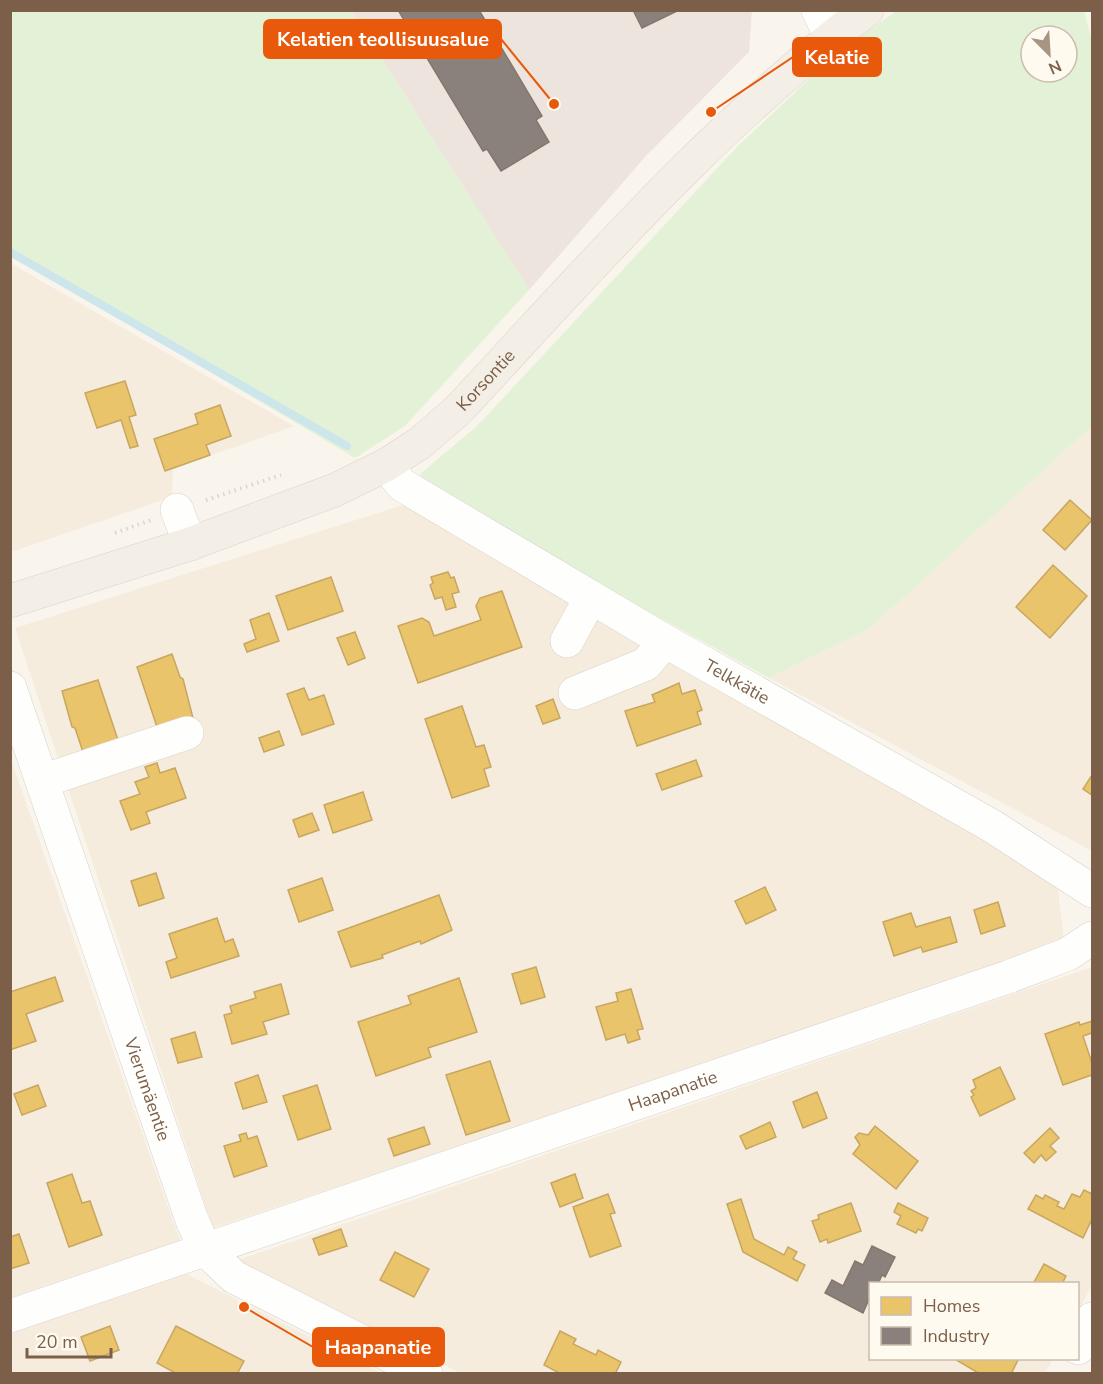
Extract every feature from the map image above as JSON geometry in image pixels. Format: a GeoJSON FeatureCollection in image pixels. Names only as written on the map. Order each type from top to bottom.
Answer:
{"type":"FeatureCollection","features":[{"type":"Feature","properties":{"kind":"main road","name":"Korsontie"},"geometry":{"type":"LineString","coordinates":[[10,601],[190,544],[292,508],[386,465],[420,443],[457,411],[824,24],[867,10]]}},
{"type":"Feature","properties":{"kind":"street","name":"Telkkätie"},"geometry":{"type":"LineString","coordinates":[[386,465],[402,485],[665,641],[992,826],[1092,891]]}},
{"type":"Feature","properties":{"kind":"street"},"geometry":{"type":"LineString","coordinates":[[177,510],[190,544]]}},
{"type":"Feature","properties":{"kind":"street"},"geometry":{"type":"LineString","coordinates":[[567,641],[591,597]]}},
{"type":"Feature","properties":{"kind":"street"},"geometry":{"type":"LineString","coordinates":[[576,693],[646,664],[665,641]]}},
{"type":"Feature","properties":{"kind":"street","name":"Vierumäentie"},"geometry":{"type":"LineString","coordinates":[[10,688],[192,1220],[205,1249],[234,1277],[426,1374]]}},
{"type":"Feature","properties":{"kind":"street"},"geometry":{"type":"LineString","coordinates":[[42,781],[188,734]]}},
{"type":"Feature","properties":{"kind":"street","name":"Haapanatie"},"geometry":{"type":"LineString","coordinates":[[10,1316],[1008,977],[1068,954],[1092,938]]}},
{"type":"Feature","properties":{"kind":"street"},"geometry":{"type":"LineString","coordinates":[[1079,1344],[1092,1319]]}},
{"type":"Feature","properties":{"kind":"street"},"geometry":{"type":"LineString","coordinates":[[1065,1374],[1072,1360]]}},
{"type":"Feature","properties":{"kind":"shaded area"},"geometry":{"type":"Polygon","coordinates":[[[752,10],[749,52],[646,156],[529,290],[351,11],[752,10]]]}},
{"type":"Feature","properties":{"kind":"shaded area"},"geometry":{"type":"Polygon","coordinates":[[[10,263],[294,426],[173,469],[172,497],[11,552],[10,263]]]}},
{"type":"Feature","properties":{"kind":"shaded area"},"geometry":{"type":"Polygon","coordinates":[[[1092,426],[1092,851],[769,678],[869,629],[1092,426]]]}},
{"type":"Feature","properties":{"kind":"shaded area"},"geometry":{"type":"Polygon","coordinates":[[[406,504],[1057,882],[1064,940],[1014,960],[213,1228],[15,628],[406,504]]]}},
{"type":"Feature","properties":{"kind":"shaded area"},"geometry":{"type":"Polygon","coordinates":[[[10,757],[180,1241],[11,1297],[10,1297],[10,757]]]}},
{"type":"Feature","properties":{"kind":"shaded area"},"geometry":{"type":"Polygon","coordinates":[[[1092,967],[1092,1284],[1079,1311],[1079,1282],[869,1282],[869,1360],[1052,1360],[1045,1373],[460,1373],[238,1260],[1092,967]]]}},
{"type":"Feature","properties":{"kind":"shaded area"},"geometry":{"type":"Polygon","coordinates":[[[187,1274],[381,1373],[11,1373],[10,1334],[187,1274]]]}},
{"type":"Feature","properties":{"kind":"green space"},"geometry":{"type":"Polygon","coordinates":[[[11,10],[351,11],[529,290],[405,426],[355,458],[11,254],[11,10]]]}},
{"type":"Feature","properties":{"kind":"green space"},"geometry":{"type":"Polygon","coordinates":[[[897,11],[1084,11],[1092,40],[1092,426],[869,629],[769,678],[429,490],[420,474],[477,426],[737,147],[845,45],[897,11]]]}},
{"type":"Feature","properties":{"kind":"building: Homes"},"geometry":{"type":"Polygon","coordinates":[[[125,381],[136,415],[129,417],[138,446],[130,448],[121,420],[97,428],[85,393],[125,381]]]}},
{"type":"Feature","properties":{"kind":"building: Homes"},"geometry":{"type":"Polygon","coordinates":[[[220,405],[231,436],[206,445],[210,455],[165,471],[154,439],[198,424],[195,414],[220,405]]]}},
{"type":"Feature","properties":{"kind":"building: Homes"},"geometry":{"type":"Polygon","coordinates":[[[1070,500],[1092,520],[1065,550],[1043,530],[1070,500]]]}},
{"type":"Feature","properties":{"kind":"building: Homes"},"geometry":{"type":"Polygon","coordinates":[[[1053,565],[1087,596],[1050,638],[1016,607],[1053,565]]]}},
{"type":"Feature","properties":{"kind":"building: Homes"},"geometry":{"type":"Polygon","coordinates":[[[448,572],[451,578],[454,577],[459,592],[452,594],[456,607],[446,610],[442,597],[435,599],[430,585],[433,583],[431,577],[448,572]]]}},
{"type":"Feature","properties":{"kind":"building: Homes"},"geometry":{"type":"Polygon","coordinates":[[[331,577],[343,611],[288,630],[276,596],[331,577]]]}},
{"type":"Feature","properties":{"kind":"building: Homes"},"geometry":{"type":"Polygon","coordinates":[[[502,591],[522,647],[418,683],[398,626],[422,618],[429,622],[434,636],[481,620],[476,606],[480,598],[502,591]]]}},
{"type":"Feature","properties":{"kind":"building: Homes"},"geometry":{"type":"Polygon","coordinates":[[[269,613],[279,641],[247,652],[244,644],[256,639],[250,620],[269,613]]]}},
{"type":"Feature","properties":{"kind":"building: Homes"},"geometry":{"type":"Polygon","coordinates":[[[355,632],[365,658],[348,665],[337,638],[355,632]]]}},
{"type":"Feature","properties":{"kind":"building: Homes"},"geometry":{"type":"Polygon","coordinates":[[[172,654],[180,677],[183,679],[193,718],[158,730],[137,667],[172,654]]]}},
{"type":"Feature","properties":{"kind":"building: Homes"},"geometry":{"type":"Polygon","coordinates":[[[98,680],[119,743],[84,755],[75,728],[72,727],[62,691],[98,680]]]}},
{"type":"Feature","properties":{"kind":"building: Homes"},"geometry":{"type":"Polygon","coordinates":[[[679,683],[682,694],[695,690],[702,710],[697,712],[701,724],[637,746],[625,711],[655,702],[652,695],[679,683]]]}},
{"type":"Feature","properties":{"kind":"building: Homes"},"geometry":{"type":"Polygon","coordinates":[[[304,688],[309,700],[324,695],[334,724],[302,735],[287,694],[304,688]]]}},
{"type":"Feature","properties":{"kind":"building: Homes"},"geometry":{"type":"Polygon","coordinates":[[[553,699],[560,718],[543,724],[536,706],[553,699]]]}},
{"type":"Feature","properties":{"kind":"building: Homes"},"geometry":{"type":"Polygon","coordinates":[[[462,706],[476,747],[484,745],[491,767],[484,769],[489,786],[452,798],[425,719],[462,706]]]}},
{"type":"Feature","properties":{"kind":"building: Homes"},"geometry":{"type":"Polygon","coordinates":[[[279,731],[284,745],[264,752],[259,738],[279,731]]]}},
{"type":"Feature","properties":{"kind":"building: Homes"},"geometry":{"type":"Polygon","coordinates":[[[696,760],[702,776],[662,790],[656,774],[696,760]]]}},
{"type":"Feature","properties":{"kind":"building: Homes"},"geometry":{"type":"Polygon","coordinates":[[[157,763],[160,773],[175,768],[186,798],[146,812],[150,823],[131,830],[120,801],[140,794],[135,782],[149,777],[145,767],[157,763]]]}},
{"type":"Feature","properties":{"kind":"building: Homes"},"geometry":{"type":"Polygon","coordinates":[[[1092,775],[1092,795],[1083,789],[1092,775]]]}},
{"type":"Feature","properties":{"kind":"building: Homes"},"geometry":{"type":"Polygon","coordinates":[[[363,792],[372,820],[333,833],[324,805],[363,792]]]}},
{"type":"Feature","properties":{"kind":"building: Homes"},"geometry":{"type":"Polygon","coordinates":[[[312,813],[319,830],[299,837],[293,820],[312,813]]]}},
{"type":"Feature","properties":{"kind":"building: Homes"},"geometry":{"type":"Polygon","coordinates":[[[156,873],[164,898],[139,906],[131,881],[156,873]]]}},
{"type":"Feature","properties":{"kind":"building: Homes"},"geometry":{"type":"Polygon","coordinates":[[[322,878],[333,910],[299,922],[288,890],[322,878]]]}},
{"type":"Feature","properties":{"kind":"building: Homes"},"geometry":{"type":"Polygon","coordinates":[[[765,887],[776,910],[746,924],[735,901],[765,887]]]}},
{"type":"Feature","properties":{"kind":"building: Homes"},"geometry":{"type":"Polygon","coordinates":[[[439,895],[452,930],[421,944],[420,941],[382,955],[383,958],[351,967],[338,932],[439,895]]]}},
{"type":"Feature","properties":{"kind":"building: Homes"},"geometry":{"type":"Polygon","coordinates":[[[998,902],[1005,926],[981,934],[974,910],[998,902]]]}},
{"type":"Feature","properties":{"kind":"building: Homes"},"geometry":{"type":"Polygon","coordinates":[[[911,913],[916,927],[950,917],[957,942],[923,952],[921,947],[894,956],[883,922],[911,913]]]}},
{"type":"Feature","properties":{"kind":"building: Homes"},"geometry":{"type":"Polygon","coordinates":[[[217,918],[225,942],[233,939],[239,956],[171,978],[166,962],[177,958],[169,934],[217,918]]]}},
{"type":"Feature","properties":{"kind":"building: Homes"},"geometry":{"type":"Polygon","coordinates":[[[536,967],[545,997],[521,1004],[512,974],[536,967]]]}},
{"type":"Feature","properties":{"kind":"building: Homes"},"geometry":{"type":"Polygon","coordinates":[[[55,977],[63,1001],[26,1014],[36,1041],[10,1050],[10,992],[55,977]]]}},
{"type":"Feature","properties":{"kind":"building: Homes"},"geometry":{"type":"Polygon","coordinates":[[[459,978],[477,1032],[428,1048],[431,1057],[376,1076],[358,1022],[411,1004],[408,996],[459,978]]]}},
{"type":"Feature","properties":{"kind":"building: Homes"},"geometry":{"type":"Polygon","coordinates":[[[281,984],[289,1014],[263,1022],[267,1034],[232,1044],[224,1015],[232,1013],[230,1006],[256,998],[254,992],[281,984]]]}},
{"type":"Feature","properties":{"kind":"building: Homes"},"geometry":{"type":"Polygon","coordinates":[[[631,989],[643,1029],[637,1030],[640,1039],[628,1043],[625,1034],[606,1040],[596,1007],[618,1001],[616,993],[631,989]]]}},
{"type":"Feature","properties":{"kind":"building: Homes"},"geometry":{"type":"Polygon","coordinates":[[[1092,1021],[1092,1033],[1083,1036],[1092,1063],[1092,1075],[1063,1085],[1045,1034],[1079,1022],[1080,1025],[1092,1021]]]}},
{"type":"Feature","properties":{"kind":"building: Homes"},"geometry":{"type":"Polygon","coordinates":[[[195,1032],[202,1057],[178,1063],[171,1039],[195,1032]]]}},
{"type":"Feature","properties":{"kind":"building: Homes"},"geometry":{"type":"Polygon","coordinates":[[[490,1061],[510,1121],[466,1135],[446,1075],[490,1061]]]}},
{"type":"Feature","properties":{"kind":"building: Homes"},"geometry":{"type":"Polygon","coordinates":[[[1000,1067],[1015,1099],[980,1116],[971,1097],[974,1095],[971,1091],[976,1088],[973,1080],[1000,1067]]]}},
{"type":"Feature","properties":{"kind":"building: Homes"},"geometry":{"type":"Polygon","coordinates":[[[258,1075],[267,1102],[243,1109],[235,1083],[258,1075]]]}},
{"type":"Feature","properties":{"kind":"building: Homes"},"geometry":{"type":"Polygon","coordinates":[[[38,1085],[46,1106],[22,1115],[14,1094],[38,1085]]]}},
{"type":"Feature","properties":{"kind":"building: Homes"},"geometry":{"type":"Polygon","coordinates":[[[317,1085],[331,1129],[298,1140],[283,1096],[317,1085]]]}},
{"type":"Feature","properties":{"kind":"building: Homes"},"geometry":{"type":"Polygon","coordinates":[[[817,1092],[827,1118],[803,1128],[793,1102],[817,1092]]]}},
{"type":"Feature","properties":{"kind":"building: Homes"},"geometry":{"type":"Polygon","coordinates":[[[770,1122],[776,1137],[746,1149],[740,1136],[770,1122]]]}},
{"type":"Feature","properties":{"kind":"building: Homes"},"geometry":{"type":"Polygon","coordinates":[[[875,1126],[918,1161],[896,1189],[853,1154],[860,1145],[855,1137],[859,1133],[868,1135],[875,1126]]]}},
{"type":"Feature","properties":{"kind":"building: Homes"},"geometry":{"type":"Polygon","coordinates":[[[424,1127],[430,1144],[394,1156],[388,1139],[424,1127]]]}},
{"type":"Feature","properties":{"kind":"building: Homes"},"geometry":{"type":"Polygon","coordinates":[[[1050,1128],[1059,1138],[1050,1146],[1056,1152],[1046,1161],[1041,1155],[1034,1163],[1024,1153],[1050,1128]]]}},
{"type":"Feature","properties":{"kind":"building: Homes"},"geometry":{"type":"Polygon","coordinates":[[[246,1133],[248,1139],[257,1136],[267,1166],[234,1177],[224,1146],[241,1141],[239,1135],[246,1133]]]}},
{"type":"Feature","properties":{"kind":"building: Homes"},"geometry":{"type":"Polygon","coordinates":[[[72,1174],[82,1203],[90,1201],[102,1235],[69,1247],[47,1183],[72,1174]]]}},
{"type":"Feature","properties":{"kind":"building: Homes"},"geometry":{"type":"Polygon","coordinates":[[[575,1174],[583,1198],[560,1207],[551,1183],[575,1174]]]}},
{"type":"Feature","properties":{"kind":"building: Homes"},"geometry":{"type":"Polygon","coordinates":[[[1084,1190],[1092,1194],[1092,1219],[1083,1238],[1028,1209],[1036,1195],[1043,1199],[1045,1195],[1059,1202],[1057,1206],[1064,1209],[1072,1194],[1080,1197],[1084,1190]]]}},
{"type":"Feature","properties":{"kind":"building: Homes"},"geometry":{"type":"Polygon","coordinates":[[[608,1194],[615,1213],[610,1214],[621,1246],[590,1257],[573,1207],[608,1194]]]}},
{"type":"Feature","properties":{"kind":"building: Homes"},"geometry":{"type":"Polygon","coordinates":[[[741,1199],[754,1239],[784,1255],[788,1247],[797,1252],[793,1259],[805,1265],[797,1281],[743,1252],[727,1204],[741,1199]]]}},
{"type":"Feature","properties":{"kind":"building: Homes"},"geometry":{"type":"Polygon","coordinates":[[[851,1203],[861,1231],[828,1243],[827,1239],[820,1242],[812,1221],[819,1219],[818,1215],[851,1203]]]}},
{"type":"Feature","properties":{"kind":"building: Homes"},"geometry":{"type":"Polygon","coordinates":[[[898,1203],[928,1218],[922,1231],[918,1229],[916,1233],[897,1224],[901,1216],[894,1212],[898,1203]]]}},
{"type":"Feature","properties":{"kind":"building: Homes"},"geometry":{"type":"Polygon","coordinates":[[[341,1229],[347,1246],[319,1255],[313,1239],[341,1229]]]}},
{"type":"Feature","properties":{"kind":"building: Homes"},"geometry":{"type":"Polygon","coordinates":[[[19,1234],[29,1263],[10,1269],[10,1237],[19,1234]]]}},
{"type":"Feature","properties":{"kind":"building: Homes"},"geometry":{"type":"Polygon","coordinates":[[[395,1252],[429,1269],[414,1297],[380,1280],[395,1252]]]}},
{"type":"Feature","properties":{"kind":"building: Homes"},"geometry":{"type":"Polygon","coordinates":[[[1044,1264],[1066,1276],[1063,1282],[1034,1282],[1044,1264]]]}},
{"type":"Feature","properties":{"kind":"building: Homes"},"geometry":{"type":"Polygon","coordinates":[[[110,1326],[119,1350],[90,1361],[81,1337],[110,1326]]]}},
{"type":"Feature","properties":{"kind":"building: Homes"},"geometry":{"type":"Polygon","coordinates":[[[176,1326],[244,1361],[237,1374],[177,1374],[157,1363],[176,1326]]]}},
{"type":"Feature","properties":{"kind":"building: Homes"},"geometry":{"type":"Polygon","coordinates":[[[560,1331],[576,1339],[573,1344],[596,1355],[598,1350],[621,1362],[615,1374],[561,1374],[544,1365],[560,1331]]]}},
{"type":"Feature","properties":{"kind":"building: Homes"},"geometry":{"type":"Polygon","coordinates":[[[956,1360],[1018,1360],[1011,1374],[980,1374],[956,1360]]]}},
{"type":"Feature","properties":{"kind":"building: Industry"},"geometry":{"type":"Polygon","coordinates":[[[398,10],[479,10],[542,116],[536,120],[549,142],[501,171],[487,149],[483,151],[398,10]]]}},
{"type":"Feature","properties":{"kind":"building: Industry"},"geometry":{"type":"Polygon","coordinates":[[[633,10],[679,10],[642,28],[633,10]]]}},
{"type":"Feature","properties":{"kind":"building: Industry"},"geometry":{"type":"Polygon","coordinates":[[[872,1246],[895,1257],[885,1277],[882,1275],[879,1282],[869,1282],[869,1299],[863,1313],[825,1293],[832,1280],[843,1286],[855,1261],[863,1265],[872,1246]]]}},
{"type":"Feature","properties":{"kind":"waterway"},"geometry":{"type":"LineString","coordinates":[[10,252],[347,446]]}},
{"type":"Feature","properties":{"kind":"place","name":"Kelatien teollisuusalue"},"geometry":{"type":"Point","coordinates":[554,104]}},
{"type":"Feature","properties":{"kind":"place","name":"Kelatie"},"geometry":{"type":"Point","coordinates":[711,112]}},
{"type":"Feature","properties":{"kind":"place","name":"Haapanatie"},"geometry":{"type":"Point","coordinates":[244,1307]}}]}
